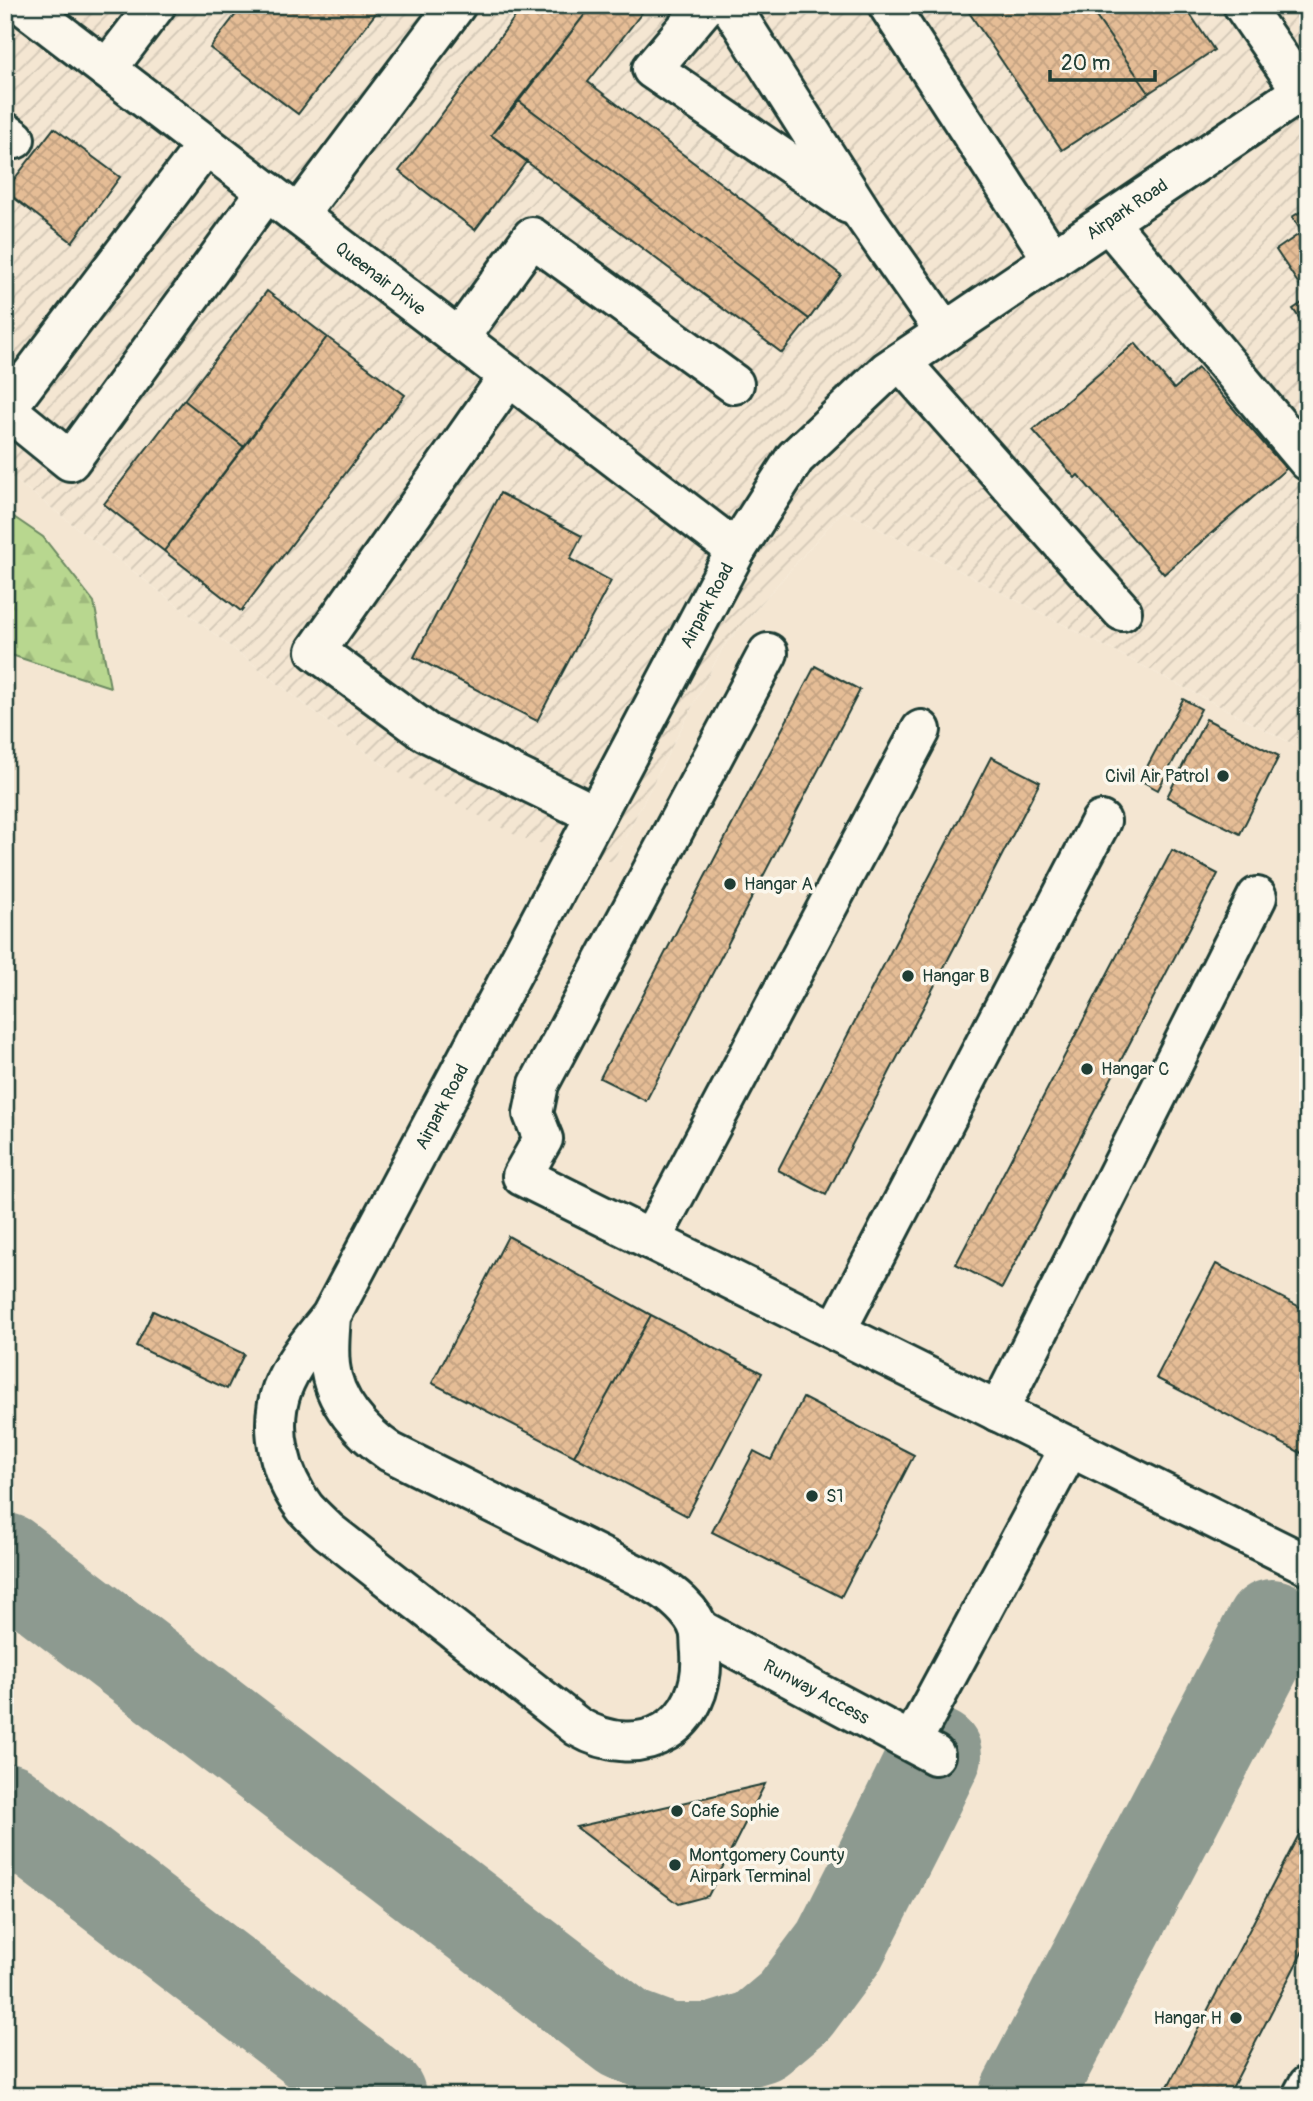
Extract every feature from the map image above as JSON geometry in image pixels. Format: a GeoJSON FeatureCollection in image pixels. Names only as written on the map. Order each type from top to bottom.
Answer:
{"type":"FeatureCollection","features":[{"type":"Feature","properties":{"kind":"street","name":"Queenair Drive"},"geometry":{"type":"LineString","coordinates":[[23,5],[736,550]]}},
{"type":"Feature","properties":{"kind":"street"},"geometry":{"type":"LineString","coordinates":[[107,69],[156,5]]}},
{"type":"Feature","properties":{"kind":"street"},"geometry":{"type":"LineString","coordinates":[[298,215],[456,5]]}},
{"type":"Feature","properties":{"kind":"street"},"geometry":{"type":"LineString","coordinates":[[706,5],[652,69],[862,213]]}},
{"type":"Feature","properties":{"kind":"street"},"geometry":{"type":"LineString","coordinates":[[730,5],[862,213],[945,332]]}},
{"type":"Feature","properties":{"kind":"street"},"geometry":{"type":"LineString","coordinates":[[888,5],[1053,260]]}},
{"type":"Feature","properties":{"kind":"street"},"geometry":{"type":"LineString","coordinates":[[1243,5],[1305,89]]}},
{"type":"Feature","properties":{"kind":"street","name":"Airpark Road"},"geometry":{"type":"LineString","coordinates":[[699,1629],[702,1667],[696,1695],[682,1718],[664,1734],[647,1741],[609,1741],[578,1727],[328,1531],[307,1510],[290,1484],[280,1455],[276,1412],[282,1390],[291,1371],[331,1316],[736,550],[795,458],[887,371],[1305,89]]}},
{"type":"Feature","properties":{"kind":"street"},"geometry":{"type":"LineString","coordinates":[[206,145],[6,409],[70,461],[267,191]]}},
{"type":"Feature","properties":{"kind":"street"},"geometry":{"type":"LineString","coordinates":[[1108,222],[1308,461]]}},
{"type":"Feature","properties":{"kind":"street"},"geometry":{"type":"LineString","coordinates":[[458,338],[531,237],[734,384]]}},
{"type":"Feature","properties":{"kind":"street"},"geometry":{"type":"LineString","coordinates":[[901,362],[1122,611]]}},
{"type":"Feature","properties":{"kind":"street"},"geometry":{"type":"LineString","coordinates":[[509,376],[316,651],[426,732],[596,815]]}},
{"type":"Feature","properties":{"kind":"street"},"geometry":{"type":"LineString","coordinates":[[768,653],[539,1084],[533,1114],[543,1139],[522,1176],[1308,1565]]}},
{"type":"Feature","properties":{"kind":"street"},"geometry":{"type":"LineString","coordinates":[[651,1240],[921,730]]}},
{"type":"Feature","properties":{"kind":"street"},"geometry":{"type":"LineString","coordinates":[[836,1331],[1101,821]]}},
{"type":"Feature","properties":{"kind":"street"},"geometry":{"type":"LineString","coordinates":[[998,1412],[1257,897]]}},
{"type":"Feature","properties":{"kind":"street"},"geometry":{"type":"LineString","coordinates":[[331,1316],[330,1367],[334,1385],[356,1422],[375,1441],[390,1452],[671,1593],[699,1629]]}},
{"type":"Feature","properties":{"kind":"street","name":"Runway Access"},"geometry":{"type":"LineString","coordinates":[[699,1629],[921,1747],[918,1730],[1070,1447]]}},
{"type":"Feature","properties":{"kind":"street"},"geometry":{"type":"LineString","coordinates":[[1303,2096],[1308,2085]]}},
{"type":"Feature","properties":{"kind":"shaded area"},"geometry":{"type":"Polygon","coordinates":[[[5,5],[1308,5],[1308,752],[843,510],[723,647],[613,861],[598,861],[517,836],[382,764],[5,472],[5,5]]]}},
{"type":"Feature","properties":{"kind":"shaded area"},"geometry":{"type":"Polygon","coordinates":[[[5,472],[382,764],[613,861],[723,647],[843,510],[1308,752],[1308,2096],[5,2096],[5,472]]]}},
{"type":"Feature","properties":{"kind":"green space"},"geometry":{"type":"Polygon","coordinates":[[[5,511],[43,537],[94,602],[110,687],[5,653],[5,511]]]}},
{"type":"Feature","properties":{"kind":"building"},"geometry":{"type":"Polygon","coordinates":[[[243,5],[382,5],[298,114],[210,48],[243,5]]]}},
{"type":"Feature","properties":{"kind":"building"},"geometry":{"type":"Polygon","coordinates":[[[524,5],[592,5],[491,135],[527,161],[475,230],[399,171],[524,5]]]}},
{"type":"Feature","properties":{"kind":"building"},"geometry":{"type":"Polygon","coordinates":[[[592,5],[648,5],[588,82],[841,275],[809,319],[519,101],[592,5]]]}},
{"type":"Feature","properties":{"kind":"building"},"geometry":{"type":"Polygon","coordinates":[[[964,5],[1088,5],[1149,93],[1062,150],[964,5]]]}},
{"type":"Feature","properties":{"kind":"building"},"geometry":{"type":"Polygon","coordinates":[[[1088,5],[1184,5],[1214,50],[1149,93],[1088,5]]]}},
{"type":"Feature","properties":{"kind":"building"},"geometry":{"type":"Polygon","coordinates":[[[519,101],[809,319],[782,353],[491,135],[519,101]]]}},
{"type":"Feature","properties":{"kind":"building"},"geometry":{"type":"Polygon","coordinates":[[[54,128],[120,177],[72,242],[5,191],[54,128]]]}},
{"type":"Feature","properties":{"kind":"building"},"geometry":{"type":"Polygon","coordinates":[[[1308,207],[1308,298],[1276,250],[1302,232],[1292,217],[1308,207]]]}},
{"type":"Feature","properties":{"kind":"building"},"geometry":{"type":"Polygon","coordinates":[[[267,291],[327,337],[244,447],[184,400],[267,291]]]}},
{"type":"Feature","properties":{"kind":"building"},"geometry":{"type":"Polygon","coordinates":[[[1308,299],[1308,331],[1293,309],[1308,299]]]}},
{"type":"Feature","properties":{"kind":"building"},"geometry":{"type":"Polygon","coordinates":[[[327,337],[405,395],[241,611],[164,551],[327,337]]]}},
{"type":"Feature","properties":{"kind":"building"},"geometry":{"type":"Polygon","coordinates":[[[1135,343],[1174,389],[1198,368],[1286,469],[1164,574],[1078,475],[1075,478],[1033,430],[1135,343]]]}},
{"type":"Feature","properties":{"kind":"building"},"geometry":{"type":"Polygon","coordinates":[[[184,400],[244,447],[164,551],[104,504],[184,400]]]}},
{"type":"Feature","properties":{"kind":"building"},"geometry":{"type":"Polygon","coordinates":[[[500,493],[582,536],[570,559],[611,581],[537,721],[414,657],[500,493]]]}},
{"type":"Feature","properties":{"kind":"building","name":"Hangar A"},"geometry":{"type":"Polygon","coordinates":[[[815,666],[860,690],[646,1101],[600,1078],[815,666]]]}},
{"type":"Feature","properties":{"kind":"building"},"geometry":{"type":"Polygon","coordinates":[[[1183,699],[1201,709],[1158,790],[1140,780],[1183,699]]]}},
{"type":"Feature","properties":{"kind":"building","name":"Civil Air Patrol"},"geometry":{"type":"Polygon","coordinates":[[[1206,719],[1279,756],[1240,834],[1167,797],[1206,719]]]}},
{"type":"Feature","properties":{"kind":"building","name":"Hangar B"},"geometry":{"type":"Polygon","coordinates":[[[991,757],[1040,782],[826,1195],[778,1170],[991,757]]]}},
{"type":"Feature","properties":{"kind":"building","name":"Hangar C"},"geometry":{"type":"Polygon","coordinates":[[[1172,850],[1218,874],[1002,1288],[956,1264],[1172,850]]]}},
{"type":"Feature","properties":{"kind":"building"},"geometry":{"type":"Polygon","coordinates":[[[508,1236],[651,1315],[574,1456],[432,1383],[508,1236]]]}},
{"type":"Feature","properties":{"kind":"building"},"geometry":{"type":"Polygon","coordinates":[[[1216,1264],[1308,1311],[1308,1441],[1301,1453],[1156,1378],[1216,1264]]]}},
{"type":"Feature","properties":{"kind":"building"},"geometry":{"type":"Polygon","coordinates":[[[153,1311],[244,1354],[227,1389],[136,1346],[153,1311]]]}},
{"type":"Feature","properties":{"kind":"building"},"geometry":{"type":"Polygon","coordinates":[[[651,1315],[762,1373],[687,1516],[574,1456],[651,1315]]]}},
{"type":"Feature","properties":{"kind":"building","name":"S1"},"geometry":{"type":"Polygon","coordinates":[[[803,1398],[914,1455],[841,1597],[712,1532],[754,1451],[771,1460],[803,1398]]]}},
{"type":"Feature","properties":{"kind":"building","name":"Montgomery County Airpark Terminal"},"geometry":{"type":"Polygon","coordinates":[[[765,1784],[708,1896],[678,1904],[576,1827],[765,1784]]]}},
{"type":"Feature","properties":{"kind":"building","name":"Hangar H"},"geometry":{"type":"Polygon","coordinates":[[[1308,1817],[1308,1941],[1228,2096],[1163,2096],[1308,1817]]]}},
{"type":"Feature","properties":{"kind":"taxiway"},"geometry":{"type":"LineString","coordinates":[[5,1560],[625,2034],[668,2050],[714,2050],[759,2036],[795,2006],[839,1947],[935,1755]]}},
{"type":"Feature","properties":{"kind":"taxiway"},"geometry":{"type":"LineString","coordinates":[[1026,2096],[1272,1626]]}},
{"type":"Feature","properties":{"kind":"taxiway"},"geometry":{"type":"LineString","coordinates":[[5,1809],[379,2096]]}},
{"type":"Feature","properties":{"kind":"place","name":"Civil Air Patrol"},"geometry":{"type":"Point","coordinates":[1223,776]}},
{"type":"Feature","properties":{"kind":"place","name":"Hangar A"},"geometry":{"type":"Point","coordinates":[730,884]}},
{"type":"Feature","properties":{"kind":"place","name":"Hangar B"},"geometry":{"type":"Point","coordinates":[908,976]}},
{"type":"Feature","properties":{"kind":"place","name":"Hangar C"},"geometry":{"type":"Point","coordinates":[1087,1069]}},
{"type":"Feature","properties":{"kind":"place","name":"S1"},"geometry":{"type":"Point","coordinates":[812,1496]}},
{"type":"Feature","properties":{"kind":"place","name":"Cafe Sophie"},"geometry":{"type":"Point","coordinates":[677,1811]}},
{"type":"Feature","properties":{"kind":"place","name":"Montgomery County Airpark Terminal"},"geometry":{"type":"Point","coordinates":[675,1865]}},
{"type":"Feature","properties":{"kind":"place","name":"Hangar H"},"geometry":{"type":"Point","coordinates":[1236,2018]}}]}
